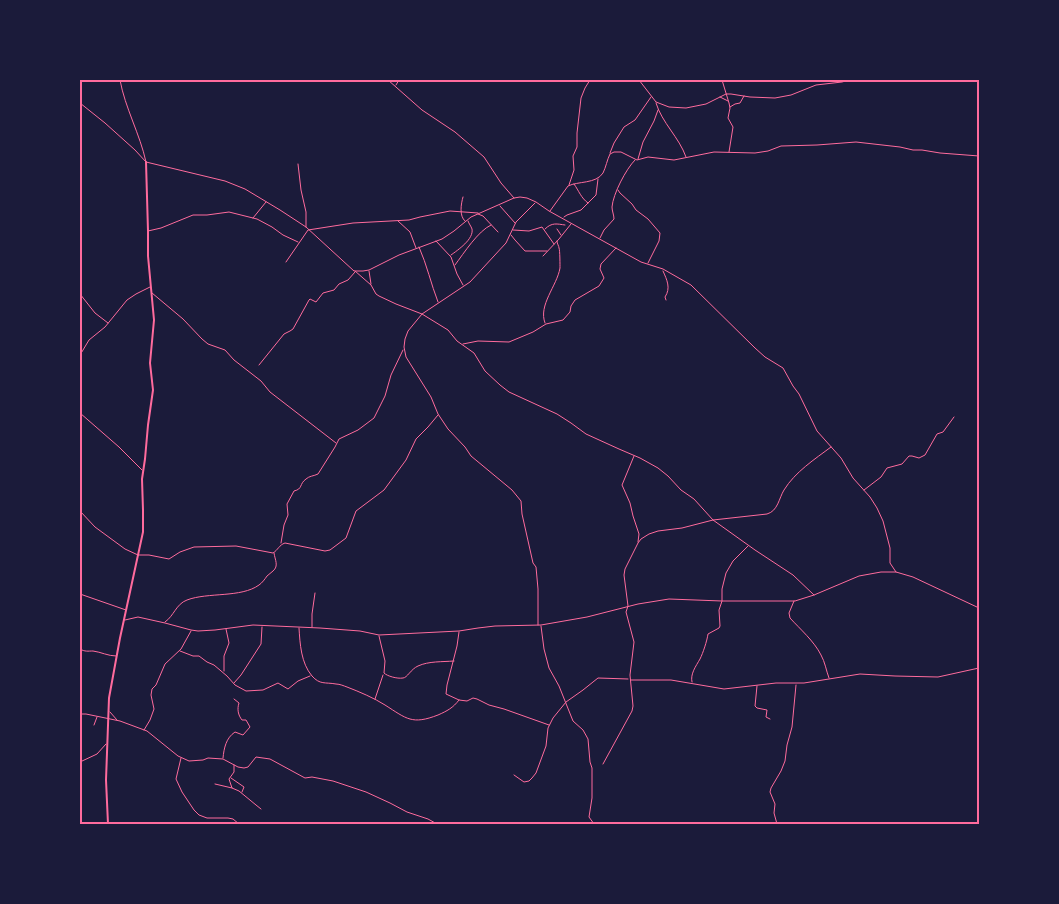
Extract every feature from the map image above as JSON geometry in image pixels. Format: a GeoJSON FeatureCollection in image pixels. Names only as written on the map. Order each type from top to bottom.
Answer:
{"type":"FeatureCollection","features":[{"type":"Feature","properties":{"kind":"main road"},"geometry":{"type":"LineString","coordinates":[[108,824],[106,780],[109,698],[116,656],[142,538],[142,484],[153,390],[150,364],[154,320],[148,256],[146,162]]}},
{"type":"Feature","properties":{"kind":"street"},"geometry":{"type":"LineString","coordinates":[[120,80],[144,150],[146,162]]}},
{"type":"Feature","properties":{"kind":"street"},"geometry":{"type":"LineString","coordinates":[[388,80],[422,110],[455,132],[484,157],[501,183],[514,198]]}},
{"type":"Feature","properties":{"kind":"street"},"geometry":{"type":"LineString","coordinates":[[395,86],[399,80]]}},
{"type":"Feature","properties":{"kind":"street"},"geometry":{"type":"LineString","coordinates":[[549,211],[568,186],[574,170],[573,156],[578,147],[577,133],[581,98],[590,80]]}},
{"type":"Feature","properties":{"kind":"street"},"geometry":{"type":"LineString","coordinates":[[639,80],[656,102],[658,109],[686,157]]}},
{"type":"Feature","properties":{"kind":"street"},"geometry":{"type":"LineString","coordinates":[[722,80],[730,107],[728,118],[732,124],[733,132],[729,152]]}},
{"type":"Feature","properties":{"kind":"street"},"geometry":{"type":"LineString","coordinates":[[656,102],[669,106],[689,108],[706,104],[726,94],[765,98],[784,97],[791,96],[816,85],[849,80]]}},
{"type":"Feature","properties":{"kind":"street"},"geometry":{"type":"LineString","coordinates":[[730,107],[740,103],[744,96]]}},
{"type":"Feature","properties":{"kind":"street"},"geometry":{"type":"LineString","coordinates":[[567,229],[564,219],[566,215],[581,210],[597,193],[598,179],[603,173],[614,143],[624,127],[634,120],[652,97]]}},
{"type":"Feature","properties":{"kind":"street"},"geometry":{"type":"LineString","coordinates":[[720,97],[728,101]]}},
{"type":"Feature","properties":{"kind":"street"},"geometry":{"type":"LineString","coordinates":[[80,103],[135,150],[146,162],[231,183],[245,189],[306,227],[371,285],[379,296],[422,314],[448,330],[457,341],[474,353],[485,371],[509,392],[557,414],[586,434],[652,464],[664,472],[681,490],[694,499],[713,520],[793,575],[814,595]]}},
{"type":"Feature","properties":{"kind":"street"},"geometry":{"type":"LineString","coordinates":[[600,239],[604,230],[614,218],[612,207],[618,190],[628,168],[636,160],[658,109]]}},
{"type":"Feature","properties":{"kind":"street"},"geometry":{"type":"LineString","coordinates":[[610,154],[621,152],[636,160],[653,157],[674,160],[714,152],[755,153],[781,146],[856,142],[913,150],[979,156]]}},
{"type":"Feature","properties":{"kind":"street"},"geometry":{"type":"LineString","coordinates":[[298,164],[306,212],[306,227]]}},
{"type":"Feature","properties":{"kind":"street"},"geometry":{"type":"LineString","coordinates":[[568,186],[598,179]]}},
{"type":"Feature","properties":{"kind":"street"},"geometry":{"type":"LineString","coordinates":[[574,184],[582,198],[588,203]]}},
{"type":"Feature","properties":{"kind":"street"},"geometry":{"type":"LineString","coordinates":[[618,190],[660,233],[648,264]]}},
{"type":"Feature","properties":{"kind":"street"},"geometry":{"type":"LineString","coordinates":[[460,225],[463,197]]}},
{"type":"Feature","properties":{"kind":"street"},"geometry":{"type":"LineString","coordinates":[[355,271],[369,270],[399,255],[436,241],[478,214],[514,198],[524,197],[616,248],[648,264],[663,269],[693,286],[755,348],[786,371],[816,431],[841,458],[853,478],[874,502],[880,513],[890,548],[890,563],[896,572]]}},
{"type":"Feature","properties":{"kind":"street"},"geometry":{"type":"LineString","coordinates":[[253,218],[266,202]]}},
{"type":"Feature","properties":{"kind":"street"},"geometry":{"type":"LineString","coordinates":[[536,202],[515,224],[502,248],[470,282],[422,314],[408,331],[404,349],[406,357],[431,396],[438,414],[448,429],[471,456],[512,490],[521,502],[524,525],[533,563],[536,567],[539,625],[547,663],[574,720],[588,739],[592,768],[592,801],[589,817],[594,824]]}},
{"type":"Feature","properties":{"kind":"street"},"geometry":{"type":"LineString","coordinates":[[500,205],[515,224]]}},
{"type":"Feature","properties":{"kind":"street"},"geometry":{"type":"LineString","coordinates":[[286,262],[308,230],[344,224],[409,220],[450,210],[483,216],[498,232]]}},
{"type":"Feature","properties":{"kind":"street"},"geometry":{"type":"LineString","coordinates":[[148,231],[194,215],[229,212],[253,218],[298,243]]}},
{"type":"Feature","properties":{"kind":"street"},"geometry":{"type":"LineString","coordinates":[[451,256],[464,245],[472,233],[468,220]]}},
{"type":"Feature","properties":{"kind":"street"},"geometry":{"type":"LineString","coordinates":[[398,221],[410,232],[424,258],[439,302]]}},
{"type":"Feature","properties":{"kind":"street"},"geometry":{"type":"LineString","coordinates":[[544,229],[554,223],[565,225]]}},
{"type":"Feature","properties":{"kind":"street"},"geometry":{"type":"LineString","coordinates":[[543,256],[571,223]]}},
{"type":"Feature","properties":{"kind":"street"},"geometry":{"type":"LineString","coordinates":[[455,265],[486,227],[491,225]]}},
{"type":"Feature","properties":{"kind":"street"},"geometry":{"type":"LineString","coordinates":[[512,230],[529,231],[541,227],[554,244]]}},
{"type":"Feature","properties":{"kind":"street"},"geometry":{"type":"LineString","coordinates":[[557,229],[562,235]]}},
{"type":"Feature","properties":{"kind":"street"},"geometry":{"type":"LineString","coordinates":[[510,234],[525,251],[547,251]]}},
{"type":"Feature","properties":{"kind":"street"},"geometry":{"type":"LineString","coordinates":[[436,241],[451,256],[457,274],[464,286]]}},
{"type":"Feature","properties":{"kind":"street"},"geometry":{"type":"LineString","coordinates":[[546,324],[543,316],[544,309],[557,279],[560,266],[560,250],[557,241]]}},
{"type":"Feature","properties":{"kind":"street"},"geometry":{"type":"LineString","coordinates":[[463,344],[478,341],[509,342],[534,332],[546,324],[565,319],[575,300],[600,284],[604,278],[600,269],[601,264],[616,248]]}},
{"type":"Feature","properties":{"kind":"street"},"geometry":{"type":"LineString","coordinates":[[663,269],[668,282],[668,290],[664,297],[666,300]]}},
{"type":"Feature","properties":{"kind":"street"},"geometry":{"type":"LineString","coordinates":[[369,270],[371,285]]}},
{"type":"Feature","properties":{"kind":"street"},"geometry":{"type":"LineString","coordinates":[[259,365],[284,334],[293,329],[310,299],[316,302],[323,293],[334,290],[339,284],[347,281],[355,271]]}},
{"type":"Feature","properties":{"kind":"street"},"geometry":{"type":"LineString","coordinates":[[80,355],[89,340],[108,323],[127,300],[151,286]]}},
{"type":"Feature","properties":{"kind":"street"},"geometry":{"type":"LineString","coordinates":[[152,293],[208,344],[225,350],[234,360],[256,376],[270,392],[337,444]]}},
{"type":"Feature","properties":{"kind":"street"},"geometry":{"type":"LineString","coordinates":[[80,294],[95,313],[108,323]]}},
{"type":"Feature","properties":{"kind":"street"},"geometry":{"type":"LineString","coordinates":[[281,545],[288,515],[287,504],[294,491],[300,489],[305,480],[318,474],[341,438],[358,430],[374,418],[385,396],[396,363],[404,349]]}},
{"type":"Feature","properties":{"kind":"street"},"geometry":{"type":"LineString","coordinates":[[80,413],[119,447],[143,472]]}},
{"type":"Feature","properties":{"kind":"street"},"geometry":{"type":"LineString","coordinates":[[80,510],[105,535],[138,555],[170,559],[180,552],[194,547],[224,546],[240,546],[268,553],[274,552],[281,545],[288,543],[328,551],[348,535],[356,511],[384,490],[406,460],[416,439],[438,414]]}},
{"type":"Feature","properties":{"kind":"street"},"geometry":{"type":"LineString","coordinates":[[864,490],[881,477],[887,468],[902,464],[909,456],[918,458],[923,456],[937,434],[942,432],[954,417]]}},
{"type":"Feature","properties":{"kind":"street"},"geometry":{"type":"LineString","coordinates":[[604,764],[633,706],[630,680],[634,642],[626,612],[628,606],[624,572],[641,539],[653,532],[682,528],[713,520],[773,512],[790,481],[831,447]]}},
{"type":"Feature","properties":{"kind":"street"},"geometry":{"type":"LineString","coordinates":[[634,456],[622,485],[630,503],[638,531],[638,544]]}},
{"type":"Feature","properties":{"kind":"street"},"geometry":{"type":"LineString","coordinates":[[693,683],[691,678],[706,644],[708,634],[720,626],[719,612],[723,584],[728,569],[733,561],[749,545]]}},
{"type":"Feature","properties":{"kind":"street"},"geometry":{"type":"LineString","coordinates":[[165,622],[170,619],[185,600],[196,596],[236,593],[260,585],[275,569],[277,562],[274,552]]}},
{"type":"Feature","properties":{"kind":"street"},"geometry":{"type":"LineString","coordinates":[[124,620],[138,617],[165,622],[191,630],[205,631],[248,625],[360,631],[379,635],[458,631],[486,627],[539,625],[587,617],[628,606],[669,599],[795,601],[805,599],[866,574],[881,572],[896,572],[914,577],[979,608]]}},
{"type":"Feature","properties":{"kind":"street"},"geometry":{"type":"LineString","coordinates":[[312,628],[315,593]]}},
{"type":"Feature","properties":{"kind":"street"},"geometry":{"type":"LineString","coordinates":[[80,594],[126,610]]}},
{"type":"Feature","properties":{"kind":"street"},"geometry":{"type":"LineString","coordinates":[[795,601],[789,613],[790,618],[820,652],[829,679]]}},
{"type":"Feature","properties":{"kind":"street"},"geometry":{"type":"LineString","coordinates":[[234,683],[261,644],[262,626]]}},
{"type":"Feature","properties":{"kind":"street"},"geometry":{"type":"LineString","coordinates":[[299,628],[301,651],[307,669],[311,676],[321,683],[337,684],[348,688],[406,718],[417,721],[448,711],[459,700]]}},
{"type":"Feature","properties":{"kind":"street"},"geometry":{"type":"LineString","coordinates":[[224,672],[224,656],[229,643],[226,629]]}},
{"type":"Feature","properties":{"kind":"street"},"geometry":{"type":"LineString","coordinates":[[144,730],[154,709],[151,695],[152,689],[156,685],[165,664],[180,651],[191,630]]}},
{"type":"Feature","properties":{"kind":"street"},"geometry":{"type":"LineString","coordinates":[[458,631],[457,646],[446,694],[459,700],[468,701],[473,698],[549,725]]}},
{"type":"Feature","properties":{"kind":"street"},"geometry":{"type":"LineString","coordinates":[[374,700],[384,673],[384,661],[379,635]]}},
{"type":"Feature","properties":{"kind":"street"},"geometry":{"type":"LineString","coordinates":[[80,650],[116,656]]}},
{"type":"Feature","properties":{"kind":"street"},"geometry":{"type":"LineString","coordinates":[[180,651],[193,656],[199,656],[224,672],[242,690],[250,692],[264,690],[278,683],[288,689],[298,681],[311,676]]}},
{"type":"Feature","properties":{"kind":"street"},"geometry":{"type":"LineString","coordinates":[[384,673],[386,676],[404,678],[411,670],[418,666],[432,662],[454,661]]}},
{"type":"Feature","properties":{"kind":"street"},"geometry":{"type":"LineString","coordinates":[[514,776],[526,782],[534,776],[546,746],[549,725],[553,718],[566,702],[598,678],[671,680],[724,689],[776,683],[796,684],[860,674],[938,677],[979,668]]}},
{"type":"Feature","properties":{"kind":"street"},"geometry":{"type":"LineString","coordinates":[[777,824],[774,813],[775,804],[770,792],[785,761],[792,727],[796,684]]}},
{"type":"Feature","properties":{"kind":"street"},"geometry":{"type":"LineString","coordinates":[[757,685],[755,706],[756,708],[766,710],[766,717],[770,719]]}},
{"type":"Feature","properties":{"kind":"street"},"geometry":{"type":"LineString","coordinates":[[223,759],[224,747],[231,735],[236,732],[243,735],[250,727],[246,720],[240,718],[238,712],[239,703],[234,699]]}},
{"type":"Feature","properties":{"kind":"street"},"geometry":{"type":"LineString","coordinates":[[108,710],[118,720]]}},
{"type":"Feature","properties":{"kind":"street"},"geometry":{"type":"LineString","coordinates":[[80,714],[118,720],[144,730],[181,758],[189,761],[208,758],[223,759],[244,768],[248,767],[255,757],[269,758],[303,777],[312,776],[348,785],[436,824]]}},
{"type":"Feature","properties":{"kind":"street"},"geometry":{"type":"LineString","coordinates":[[94,726],[97,716]]}},
{"type":"Feature","properties":{"kind":"street"},"geometry":{"type":"LineString","coordinates":[[80,762],[97,754],[108,741]]}},
{"type":"Feature","properties":{"kind":"street"},"geometry":{"type":"LineString","coordinates":[[181,758],[176,779],[194,810],[199,815],[207,818],[228,818],[239,824]]}},
{"type":"Feature","properties":{"kind":"street"},"geometry":{"type":"LineString","coordinates":[[233,788],[229,780],[234,770],[234,764]]}},
{"type":"Feature","properties":{"kind":"street"},"geometry":{"type":"LineString","coordinates":[[230,778],[244,787],[242,793]]}},
{"type":"Feature","properties":{"kind":"street"},"geometry":{"type":"LineString","coordinates":[[215,784],[233,788],[261,809]]}}]}
